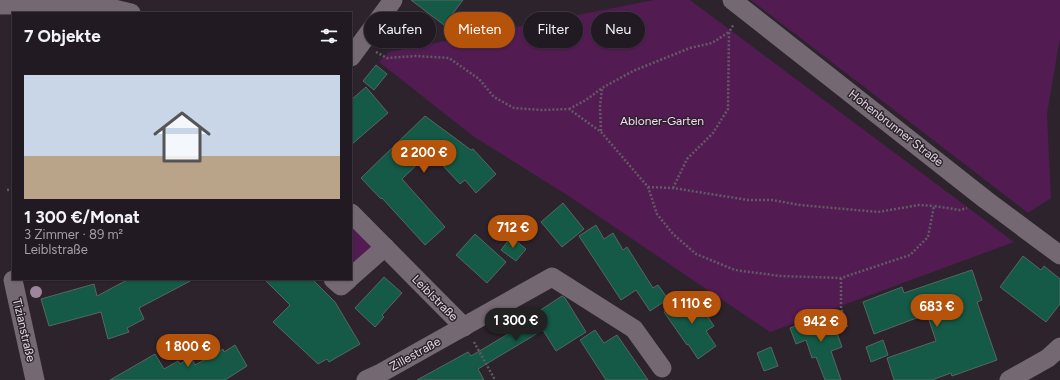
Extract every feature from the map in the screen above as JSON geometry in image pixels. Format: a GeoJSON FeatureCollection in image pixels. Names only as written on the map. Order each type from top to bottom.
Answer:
{"type":"FeatureCollection","features":[{"type":"Feature","properties":{"kind":"street"},"geometry":{"type":"LineString","coordinates":[[356,50],[393,0]]}},
{"type":"Feature","properties":{"kind":"street","name":"Hohenbrunner Straße"},"geometry":{"type":"LineString","coordinates":[[732,0],[986,200],[1060,255]]}},
{"type":"Feature","properties":{"kind":"street"},"geometry":{"type":"LineString","coordinates":[[0,5],[93,4],[127,12]]}},
{"type":"Feature","properties":{"kind":"street","name":"Leiblstraße"},"geometry":{"type":"LineString","coordinates":[[352,214],[464,327],[552,277],[634,329],[662,368]]}},
{"type":"Feature","properties":{"kind":"street"},"geometry":{"type":"LineString","coordinates":[[352,276],[386,247]]}},
{"type":"Feature","properties":{"kind":"street","name":"Tizianstraße"},"geometry":{"type":"LineString","coordinates":[[10,280],[35,380]]}},
{"type":"Feature","properties":{"kind":"street"},"geometry":{"type":"LineString","coordinates":[[334,280],[341,286],[348,280]]}},
{"type":"Feature","properties":{"kind":"street","name":"Zillestraße"},"geometry":{"type":"LineString","coordinates":[[366,380],[464,327]]}},
{"type":"Feature","properties":{"kind":"street"},"geometry":{"type":"LineString","coordinates":[[1010,380],[1048,358],[1060,347]]}},
{"type":"Feature","properties":{"kind":"path"},"geometry":{"type":"LineString","coordinates":[[356,50],[387,58],[416,56],[449,58],[479,79],[494,97],[514,108],[541,110],[569,109],[586,100],[602,88],[634,71],[690,48],[712,43],[729,32],[732,28]]}},
{"type":"Feature","properties":{"kind":"path"},"geometry":{"type":"LineString","coordinates":[[673,188],[687,159],[713,132],[728,109],[729,32]]}},
{"type":"Feature","properties":{"kind":"path"},"geometry":{"type":"LineString","coordinates":[[601,132],[600,107],[602,88]]}},
{"type":"Feature","properties":{"kind":"path"},"geometry":{"type":"LineString","coordinates":[[569,109],[601,132],[648,187],[657,214],[673,234],[696,254],[735,270],[780,276],[841,278],[910,255],[928,237],[934,206]]}},
{"type":"Feature","properties":{"kind":"path"},"geometry":{"type":"LineString","coordinates":[[648,187],[673,188],[748,200],[772,200],[800,205],[878,212],[919,205],[960,210],[986,200]]}},
{"type":"Feature","properties":{"kind":"path"},"geometry":{"type":"LineString","coordinates":[[7,190],[12,189]]}},
{"type":"Feature","properties":{"kind":"path"},"geometry":{"type":"LineString","coordinates":[[841,278],[841,308],[847,327]]}},
{"type":"Feature","properties":{"kind":"path"},"geometry":{"type":"LineString","coordinates":[[464,327],[476,344],[495,380]]}},
{"type":"Feature","properties":{"kind":"green space","name":"Abloner-Garten"},"geometry":{"type":"Polygon","coordinates":[[[654,0],[690,0],[1014,242],[770,332],[567,195],[473,136],[379,62],[389,52],[409,48],[436,48],[436,43],[444,41],[444,48],[515,48],[515,27],[523,26],[523,48],[583,48],[583,14],[591,12],[591,48],[645,48],[645,12],[593,12],[654,0]]]}},
{"type":"Feature","properties":{"kind":"green space"},"geometry":{"type":"Polygon","coordinates":[[[751,0],[1060,0],[1060,38],[1047,114],[1051,198],[1028,213],[751,0]]]}},
{"type":"Feature","properties":{"kind":"green space"},"geometry":{"type":"Polygon","coordinates":[[[352,225],[371,245],[371,250],[352,273],[352,225]]]}},
{"type":"Feature","properties":{"kind":"building"},"geometry":{"type":"Polygon","coordinates":[[[411,0],[463,0],[454,12],[444,12],[444,25],[436,19],[436,12],[427,12],[411,0]]]}},
{"type":"Feature","properties":{"kind":"building"},"geometry":{"type":"Polygon","coordinates":[[[376,65],[387,74],[374,90],[363,81],[376,65]]]}},
{"type":"Feature","properties":{"kind":"building"},"geometry":{"type":"Polygon","coordinates":[[[366,87],[388,113],[352,144],[352,99],[366,87]]]}},
{"type":"Feature","properties":{"kind":"building"},"geometry":{"type":"Polygon","coordinates":[[[425,116],[471,150],[473,149],[496,174],[476,193],[465,180],[460,184],[434,156],[432,157],[429,153],[402,179],[445,227],[425,245],[382,198],[381,199],[361,178],[425,116]]]}},
{"type":"Feature","properties":{"kind":"building"},"geometry":{"type":"Polygon","coordinates":[[[563,203],[584,229],[562,247],[541,222],[563,203]]]}},
{"type":"Feature","properties":{"kind":"building"},"geometry":{"type":"Polygon","coordinates":[[[596,225],[604,239],[613,233],[623,250],[627,247],[653,288],[658,285],[668,299],[650,311],[636,290],[621,300],[579,236],[596,225]]]}},
{"type":"Feature","properties":{"kind":"building"},"geometry":{"type":"Polygon","coordinates":[[[475,234],[506,262],[487,283],[456,255],[475,234]]]}},
{"type":"Feature","properties":{"kind":"building"},"geometry":{"type":"Polygon","coordinates":[[[511,237],[526,249],[516,261],[501,250],[511,237]]]}},
{"type":"Feature","properties":{"kind":"building"},"geometry":{"type":"Polygon","coordinates":[[[1023,256],[1041,270],[1044,266],[1060,279],[1060,304],[1046,322],[1000,287],[1023,256]]]}},
{"type":"Feature","properties":{"kind":"building"},"geometry":{"type":"Polygon","coordinates":[[[972,270],[982,300],[977,302],[997,360],[952,376],[951,373],[932,380],[894,380],[887,358],[936,341],[927,314],[874,334],[863,302],[902,287],[904,293],[972,270]]]}},
{"type":"Feature","properties":{"kind":"building"},"geometry":{"type":"Polygon","coordinates":[[[384,277],[402,293],[382,315],[384,317],[375,327],[355,308],[384,277]]]}},
{"type":"Feature","properties":{"kind":"building"},"geometry":{"type":"Polygon","coordinates":[[[127,280],[192,280],[139,308],[144,319],[127,328],[129,332],[108,339],[101,312],[49,326],[41,299],[94,284],[97,296],[127,280]]]}},
{"type":"Feature","properties":{"kind":"building"},"geometry":{"type":"Polygon","coordinates":[[[265,280],[313,280],[335,302],[360,344],[329,362],[327,359],[318,364],[273,322],[290,305],[265,280]]]}},
{"type":"Feature","properties":{"kind":"building"},"geometry":{"type":"Polygon","coordinates":[[[692,293],[714,326],[706,331],[716,346],[698,359],[664,312],[692,293]]]}},
{"type":"Feature","properties":{"kind":"building"},"geometry":{"type":"Polygon","coordinates":[[[562,296],[565,298],[586,332],[556,351],[543,330],[478,369],[484,380],[417,380],[468,352],[471,356],[535,318],[533,315],[562,296]]]}},
{"type":"Feature","properties":{"kind":"building"},"geometry":{"type":"Polygon","coordinates":[[[830,314],[842,347],[831,351],[841,380],[825,380],[816,357],[812,358],[806,340],[796,344],[790,328],[830,314]]]}},
{"type":"Feature","properties":{"kind":"building"},"geometry":{"type":"Polygon","coordinates":[[[595,330],[604,343],[617,335],[648,380],[606,380],[580,340],[595,330]]]}},
{"type":"Feature","properties":{"kind":"building"},"geometry":{"type":"Polygon","coordinates":[[[883,340],[888,355],[871,362],[866,347],[883,340]]]}},
{"type":"Feature","properties":{"kind":"building"},"geometry":{"type":"Polygon","coordinates":[[[235,345],[247,366],[225,380],[110,380],[155,354],[164,369],[178,361],[180,364],[191,357],[195,365],[223,349],[224,352],[235,345]]]}},
{"type":"Feature","properties":{"kind":"building"},"geometry":{"type":"Polygon","coordinates":[[[771,347],[778,366],[764,371],[757,353],[771,347]]]}}]}
